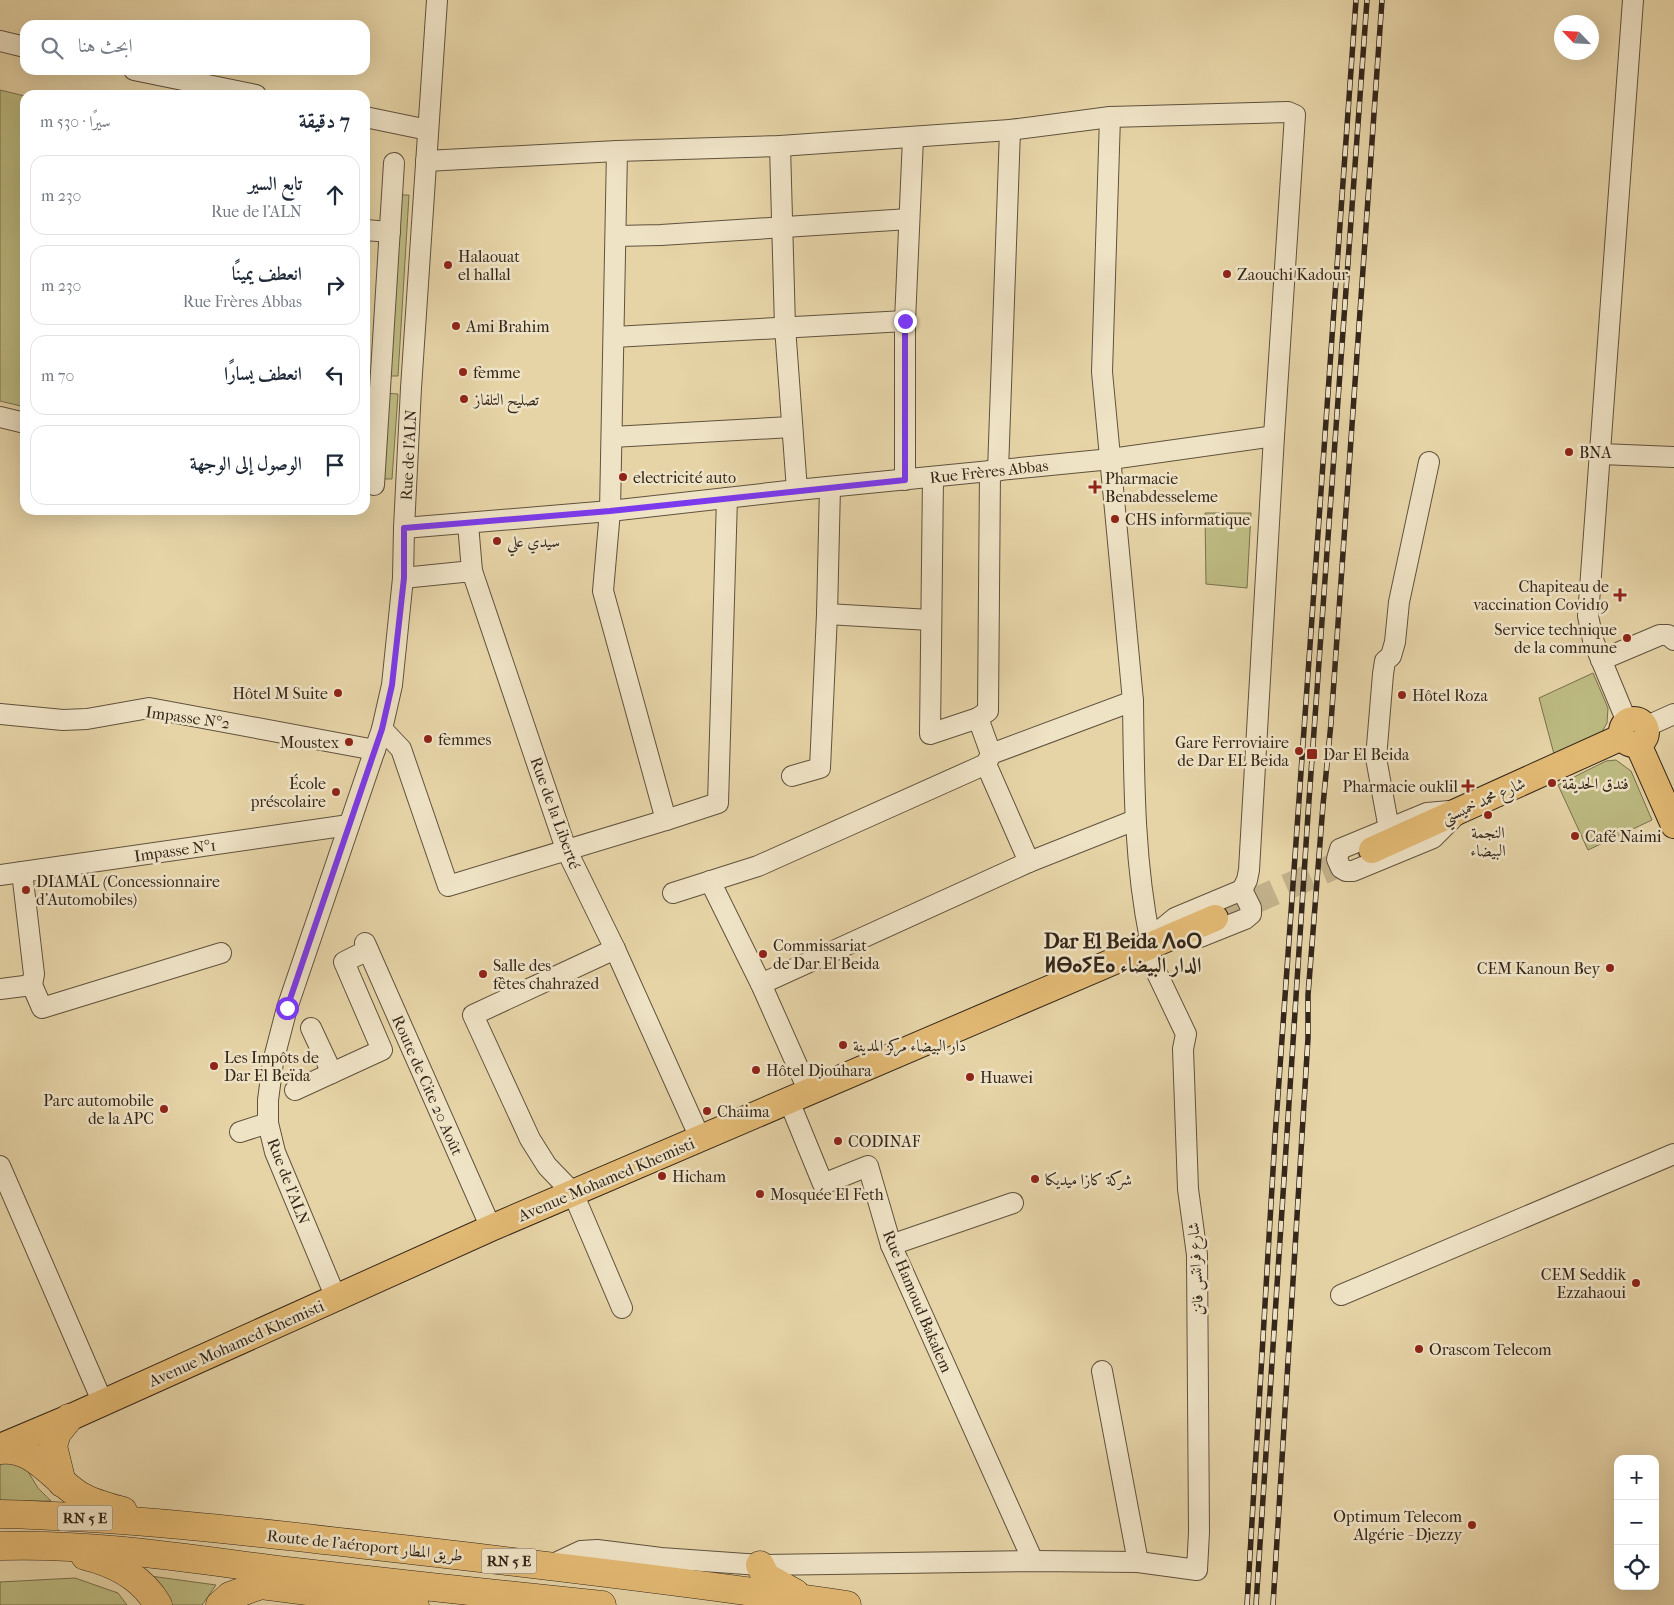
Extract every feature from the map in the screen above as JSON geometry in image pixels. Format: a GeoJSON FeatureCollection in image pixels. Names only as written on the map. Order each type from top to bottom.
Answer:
{"type":"FeatureCollection","features":[{"type":"Feature","properties":{"kind":"highway"},"geometry":{"type":"LineString","coordinates":[[62,1483],[53,1446],[57,1433],[69,1418]]}},
{"type":"Feature","properties":{"kind":"highway"},"geometry":{"type":"LineString","coordinates":[[0,1448],[11,1448],[25,1452],[80,1496],[99,1504],[170,1524]]}},
{"type":"Feature","properties":{"kind":"highway","name":"Route de l'aéroport طريق المطار"},"geometry":{"type":"LineString","coordinates":[[0,1514],[49,1515],[170,1524],[549,1566],[847,1605]]}},
{"type":"Feature","properties":{"kind":"highway"},"geometry":{"type":"LineString","coordinates":[[35,1545],[111,1564],[414,1605]]}},
{"type":"Feature","properties":{"kind":"highway","name":"Route de l'aéroport طريق المطار"},"geometry":{"type":"LineString","coordinates":[[0,1546],[35,1545],[107,1548],[288,1571],[602,1605]]}},
{"type":"Feature","properties":{"kind":"highway"},"geometry":{"type":"LineString","coordinates":[[111,1564],[146,1586],[158,1605]]}},
{"type":"Feature","properties":{"kind":"highway"},"geometry":{"type":"LineString","coordinates":[[760,1565],[763,1573],[769,1580],[808,1599]]}},
{"type":"Feature","properties":{"kind":"highway"},"geometry":{"type":"LineString","coordinates":[[220,1605],[230,1596],[261,1585]]}},
{"type":"Feature","properties":{"kind":"main road","name":"شارع محمد خميستي"},"geometry":{"type":"LineString","coordinates":[[1372,850],[1633,732]]}},
{"type":"Feature","properties":{"kind":"main road"},"geometry":{"type":"LineString","coordinates":[[1633,732],[1674,825]]}},
{"type":"Feature","properties":{"kind":"main road","name":"Avenue Mohamed Khemisti"},"geometry":{"type":"LineString","coordinates":[[0,1448],[491,1228],[1215,918]]}},
{"type":"Feature","properties":{"kind":"street","name":"Rue de l'ALN"},"geometry":{"type":"LineString","coordinates":[[336,1298],[275,1152],[268,1123],[268,1100],[272,1062],[287,1008],[382,729],[392,685],[404,578],[404,528],[411,388],[437,0]]}},
{"type":"Feature","properties":{"kind":"street"},"geometry":{"type":"LineString","coordinates":[[1633,0],[1588,616],[1593,640],[1633,732],[1674,714]]}},
{"type":"Feature","properties":{"kind":"street"},"geometry":{"type":"LineString","coordinates":[[0,41],[20,45]]}},
{"type":"Feature","properties":{"kind":"street"},"geometry":{"type":"LineString","coordinates":[[158,75],[232,90]]}},
{"type":"Feature","properties":{"kind":"street"},"geometry":{"type":"LineString","coordinates":[[426,161],[618,151],[780,146],[913,138],[1010,130],[1110,117],[1288,112],[1295,115],[1249,870],[1242,890],[1175,918],[1142,950]]}},
{"type":"Feature","properties":{"kind":"street","name":"شارع فرانتس فانن"},"geometry":{"type":"LineString","coordinates":[[1110,117],[1102,372],[1133,701],[1135,820],[1145,914],[1142,950],[1186,1034],[1183,1050],[1188,1189],[1197,1255],[1197,1570],[1138,1562]]}},
{"type":"Feature","properties":{"kind":"street"},"geometry":{"type":"LineString","coordinates":[[370,118],[428,130]]}},
{"type":"Feature","properties":{"kind":"street"},"geometry":{"type":"LineString","coordinates":[[934,477],[930,620],[930,734],[978,718],[988,711],[994,471],[1010,130]]}},
{"type":"Feature","properties":{"kind":"street"},"geometry":{"type":"LineString","coordinates":[[905,480],[905,321],[913,138]]}},
{"type":"Feature","properties":{"kind":"street"},"geometry":{"type":"LineString","coordinates":[[780,146],[785,327],[797,490]]}},
{"type":"Feature","properties":{"kind":"street"},"geometry":{"type":"LineString","coordinates":[[618,151],[610,511],[603,592],[666,820]]}},
{"type":"Feature","properties":{"kind":"street"},"geometry":{"type":"LineString","coordinates":[[370,452],[372,385],[390,232],[394,163]]}},
{"type":"Feature","properties":{"kind":"street"},"geometry":{"type":"LineString","coordinates":[[616,236],[661,235],[909,219]]}},
{"type":"Feature","properties":{"kind":"street"},"geometry":{"type":"LineString","coordinates":[[370,230],[390,232]]}},
{"type":"Feature","properties":{"kind":"street"},"geometry":{"type":"LineString","coordinates":[[614,337],[905,321]]}},
{"type":"Feature","properties":{"kind":"street"},"geometry":{"type":"LineString","coordinates":[[372,385],[411,388]]}},
{"type":"Feature","properties":{"kind":"street"},"geometry":{"type":"LineString","coordinates":[[0,417],[20,423]]}},
{"type":"Feature","properties":{"kind":"street"},"geometry":{"type":"LineString","coordinates":[[612,437],[791,427]]}},
{"type":"Feature","properties":{"kind":"street","name":"Rue Frères Abbas"},"geometry":{"type":"LineString","coordinates":[[404,528],[610,511],[797,490],[1111,459],[1274,436]]}},
{"type":"Feature","properties":{"kind":"street"},"geometry":{"type":"LineString","coordinates":[[1601,454],[1674,457]]}},
{"type":"Feature","properties":{"kind":"street"},"geometry":{"type":"LineString","coordinates":[[1389,829],[1376,758],[1383,674],[1385,661],[1391,656],[1395,642],[1399,602],[1429,462]]}},
{"type":"Feature","properties":{"kind":"street"},"geometry":{"type":"LineString","coordinates":[[370,485],[389,487],[406,494]]}},
{"type":"Feature","properties":{"kind":"street"},"geometry":{"type":"LineString","coordinates":[[792,776],[820,768],[827,614],[830,487]]}},
{"type":"Feature","properties":{"kind":"street"},"geometry":{"type":"LineString","coordinates":[[382,729],[401,749],[448,886],[718,803],[726,498]]}},
{"type":"Feature","properties":{"kind":"street","name":"Rue de la Liberté"},"geometry":{"type":"LineString","coordinates":[[468,524],[472,571],[566,849],[615,949],[700,1138]]}},
{"type":"Feature","properties":{"kind":"street"},"geometry":{"type":"LineString","coordinates":[[404,578],[472,571]]}},
{"type":"Feature","properties":{"kind":"street"},"geometry":{"type":"LineString","coordinates":[[827,614],[930,620]]}},
{"type":"Feature","properties":{"kind":"street"},"geometry":{"type":"LineString","coordinates":[[1601,660],[1660,635],[1668,634],[1674,640]]}},
{"type":"Feature","properties":{"kind":"street"},"geometry":{"type":"LineString","coordinates":[[673,892],[758,866],[988,759],[1133,701]]}},
{"type":"Feature","properties":{"kind":"street","name":"Impasse N°2"},"geometry":{"type":"LineString","coordinates":[[0,714],[63,720],[87,719],[149,708],[375,750]]}},
{"type":"Feature","properties":{"kind":"street"},"geometry":{"type":"LineString","coordinates":[[978,718],[988,759],[1029,862]]}},
{"type":"Feature","properties":{"kind":"street"},"geometry":{"type":"LineString","coordinates":[[1461,810],[1433,838],[1353,871],[1341,868],[1337,859],[1340,849],[1427,813],[1461,810]]}},
{"type":"Feature","properties":{"kind":"street"},"geometry":{"type":"LineString","coordinates":[[761,984],[1029,862],[1135,820]]}},
{"type":"Feature","properties":{"kind":"street","name":"Impasse N°1"},"geometry":{"type":"LineString","coordinates":[[0,876],[349,825]]}},
{"type":"Feature","properties":{"kind":"street"},"geometry":{"type":"LineString","coordinates":[[22,872],[34,974],[32,985],[42,1008],[221,953]]}},
{"type":"Feature","properties":{"kind":"street"},"geometry":{"type":"LineString","coordinates":[[710,881],[761,984],[799,1096]]}},
{"type":"Feature","properties":{"kind":"street"},"geometry":{"type":"LineString","coordinates":[[1142,950],[1245,919],[1251,914],[1251,908],[1242,890]]}},
{"type":"Feature","properties":{"kind":"street","name":"Route de Cite 20 Août"},"geometry":{"type":"LineString","coordinates":[[382,1050],[344,962],[367,946],[491,1228]]}},
{"type":"Feature","properties":{"kind":"street"},"geometry":{"type":"LineString","coordinates":[[615,949],[473,1015],[530,1139],[547,1166],[573,1193],[622,1308]]}},
{"type":"Feature","properties":{"kind":"street"},"geometry":{"type":"LineString","coordinates":[[0,989],[32,985]]}},
{"type":"Feature","properties":{"kind":"street"},"geometry":{"type":"LineString","coordinates":[[311,1028],[332,1074]]}},
{"type":"Feature","properties":{"kind":"street"},"geometry":{"type":"LineString","coordinates":[[295,1090],[407,1037]]}},
{"type":"Feature","properties":{"kind":"street","name":"Rue Hamoud Bakalem"},"geometry":{"type":"LineString","coordinates":[[799,1096],[823,1184],[868,1166],[892,1245],[1033,1561]]}},
{"type":"Feature","properties":{"kind":"street"},"geometry":{"type":"LineString","coordinates":[[240,1132],[268,1123]]}},
{"type":"Feature","properties":{"kind":"street"},"geometry":{"type":"LineString","coordinates":[[1341,1295],[1674,1154]]}},
{"type":"Feature","properties":{"kind":"street"},"geometry":{"type":"LineString","coordinates":[[0,1166],[103,1403]]}},
{"type":"Feature","properties":{"kind":"street"},"geometry":{"type":"LineString","coordinates":[[892,1245],[1013,1203]]}},
{"type":"Feature","properties":{"kind":"street"},"geometry":{"type":"LineString","coordinates":[[549,1566],[581,1551],[597,1550],[662,1558],[760,1565],[1033,1561],[1138,1562],[1102,1371]]}},
{"type":"Feature","properties":{"kind":"shaded area"},"geometry":{"type":"Polygon","coordinates":[[[0,90],[20,95],[20,406],[0,401],[0,90]]]}},
{"type":"Feature","properties":{"kind":"shaded area"},"geometry":{"type":"Polygon","coordinates":[[[397,195],[409,195],[398,376],[386,376],[397,195]]]}},
{"type":"Feature","properties":{"kind":"shaded area"},"geometry":{"type":"Polygon","coordinates":[[[384,393],[398,394],[392,479],[379,479],[384,393]]]}},
{"type":"Feature","properties":{"kind":"shaded area"},"geometry":{"type":"Polygon","coordinates":[[[1205,513],[1251,513],[1247,588],[1206,584],[1205,513]]]}},
{"type":"Feature","properties":{"kind":"shaded area"},"geometry":{"type":"Polygon","coordinates":[[[1593,673],[1608,708],[1607,723],[1600,735],[1554,754],[1539,698],[1593,673]]]}},
{"type":"Feature","properties":{"kind":"shaded area"},"geometry":{"type":"Polygon","coordinates":[[[1616,760],[1631,771],[1652,820],[1588,850],[1558,785],[1606,761],[1616,760]]]}},
{"type":"Feature","properties":{"kind":"shaded area"},"geometry":{"type":"Polygon","coordinates":[[[6,1457],[27,1470],[38,1488],[51,1501],[0,1501],[0,1460],[6,1457]]]}},
{"type":"Feature","properties":{"kind":"shaded area"},"geometry":{"type":"Polygon","coordinates":[[[150,1576],[216,1585],[202,1605],[169,1605],[150,1576]]]}},
{"type":"Feature","properties":{"kind":"shaded area"},"geometry":{"type":"Polygon","coordinates":[[[75,1578],[118,1593],[127,1605],[0,1605],[0,1582],[75,1578]]]}},
{"type":"Feature","properties":{"kind":"tunnel"},"geometry":{"type":"LineString","coordinates":[[1215,918],[1372,850]]}},
{"type":"Feature","properties":{"kind":"railway"},"geometry":{"type":"LineString","coordinates":[[1247,1605],[1275,1137],[1356,0]]}},
{"type":"Feature","properties":{"kind":"railway"},"geometry":{"type":"LineString","coordinates":[[1256,1605],[1308,814],[1367,0]]}},
{"type":"Feature","properties":{"kind":"railway"},"geometry":{"type":"LineString","coordinates":[[1273,1605],[1308,1038],[1308,995],[1331,723],[1382,0]]}},
{"type":"Feature","properties":{"kind":"place","name":"Halaouat el hallal"},"geometry":{"type":"Point","coordinates":[448,265]}},
{"type":"Feature","properties":{"kind":"place","name":"Zaouchi Kadour"},"geometry":{"type":"Point","coordinates":[1227,274]}},
{"type":"Feature","properties":{"kind":"place","name":"Ami Brahim"},"geometry":{"type":"Point","coordinates":[456,326]}},
{"type":"Feature","properties":{"kind":"place","name":"femme"},"geometry":{"type":"Point","coordinates":[463,372]}},
{"type":"Feature","properties":{"kind":"place","name":"تصليح التلفاز"},"geometry":{"type":"Point","coordinates":[464,399]}},
{"type":"Feature","properties":{"kind":"place","name":"BNA"},"geometry":{"type":"Point","coordinates":[1569,452]}},
{"type":"Feature","properties":{"kind":"place","name":"electricité auto"},"geometry":{"type":"Point","coordinates":[623,477]}},
{"type":"Feature","properties":{"kind":"place","name":"Pharmacie Benabdesseleme"},"geometry":{"type":"Point","coordinates":[1095,487]}},
{"type":"Feature","properties":{"kind":"place","name":"CHS informatique"},"geometry":{"type":"Point","coordinates":[1115,519]}},
{"type":"Feature","properties":{"kind":"place","name":"سيدي علي"},"geometry":{"type":"Point","coordinates":[497,541]}},
{"type":"Feature","properties":{"kind":"place","name":"Chapiteau de vaccination Covid19"},"geometry":{"type":"Point","coordinates":[1620,595]}},
{"type":"Feature","properties":{"kind":"place","name":"Service technique de la commune"},"geometry":{"type":"Point","coordinates":[1627,638]}},
{"type":"Feature","properties":{"kind":"place","name":"Hôtel M Suite"},"geometry":{"type":"Point","coordinates":[338,693]}},
{"type":"Feature","properties":{"kind":"place","name":"Hôtel Roza"},"geometry":{"type":"Point","coordinates":[1402,695]}},
{"type":"Feature","properties":{"kind":"place","name":"femmes"},"geometry":{"type":"Point","coordinates":[428,739]}},
{"type":"Feature","properties":{"kind":"place","name":"Moustex"},"geometry":{"type":"Point","coordinates":[349,742]}},
{"type":"Feature","properties":{"kind":"place","name":"Gare Ferroviaire de Dar EL Beida"},"geometry":{"type":"Point","coordinates":[1299,751]}},
{"type":"Feature","properties":{"kind":"place","name":"Dar El Beida"},"geometry":{"type":"Point","coordinates":[1312,754]}},
{"type":"Feature","properties":{"kind":"place","name":"فندق الحديقة"},"geometry":{"type":"Point","coordinates":[1552,783]}},
{"type":"Feature","properties":{"kind":"place","name":"Pharmacie ouklil"},"geometry":{"type":"Point","coordinates":[1468,786]}},
{"type":"Feature","properties":{"kind":"place","name":"École préscolaire"},"geometry":{"type":"Point","coordinates":[336,792]}},
{"type":"Feature","properties":{"kind":"place","name":"النجمة البيضاء"},"geometry":{"type":"Point","coordinates":[1488,815]}},
{"type":"Feature","properties":{"kind":"place","name":"Café Naimi"},"geometry":{"type":"Point","coordinates":[1575,836]}},
{"type":"Feature","properties":{"kind":"place","name":"DIAMAL (Concessionnaire d'Automobiles)"},"geometry":{"type":"Point","coordinates":[26,890]}},
{"type":"Feature","properties":{"kind":"place","name":"Commissariat de Dar El Beida"},"geometry":{"type":"Point","coordinates":[763,954]}},
{"type":"Feature","properties":{"kind":"place","name":"CEM Kanoun Bey"},"geometry":{"type":"Point","coordinates":[1610,968]}},
{"type":"Feature","properties":{"kind":"place","name":"Salle des fêtes chahrazed"},"geometry":{"type":"Point","coordinates":[483,974]}},
{"type":"Feature","properties":{"kind":"place","name":"دار البيضاء مركز المدينة"},"geometry":{"type":"Point","coordinates":[843,1045]}},
{"type":"Feature","properties":{"kind":"place","name":"Les Impôts de Dar El Beïda"},"geometry":{"type":"Point","coordinates":[214,1066]}},
{"type":"Feature","properties":{"kind":"place","name":"Hôtel Djouhara"},"geometry":{"type":"Point","coordinates":[756,1070]}},
{"type":"Feature","properties":{"kind":"place","name":"Huawei"},"geometry":{"type":"Point","coordinates":[970,1077]}},
{"type":"Feature","properties":{"kind":"place","name":"Parc automobile de la APC"},"geometry":{"type":"Point","coordinates":[164,1109]}},
{"type":"Feature","properties":{"kind":"place","name":"Chaima"},"geometry":{"type":"Point","coordinates":[707,1111]}},
{"type":"Feature","properties":{"kind":"place","name":"CODINAF"},"geometry":{"type":"Point","coordinates":[838,1141]}},
{"type":"Feature","properties":{"kind":"place","name":"Hicham"},"geometry":{"type":"Point","coordinates":[662,1176]}},
{"type":"Feature","properties":{"kind":"place","name":"شركة كازا ميديكا"},"geometry":{"type":"Point","coordinates":[1035,1179]}},
{"type":"Feature","properties":{"kind":"place","name":"Mosquée El Feth"},"geometry":{"type":"Point","coordinates":[760,1194]}},
{"type":"Feature","properties":{"kind":"place","name":"CEM Seddik Ezzahaoui"},"geometry":{"type":"Point","coordinates":[1636,1283]}},
{"type":"Feature","properties":{"kind":"place","name":"Orascom Telecom"},"geometry":{"type":"Point","coordinates":[1419,1349]}},
{"type":"Feature","properties":{"kind":"place","name":"Optimum Telecom Algérie - Djezzy"},"geometry":{"type":"Point","coordinates":[1472,1525]}},
{"type":"Feature","properties":{"kind":"district","name":"Dar El Beida ⴷⴰⵔ ⵍⴱⴰⵢⴹⴰ الدار البيضاء"},"geometry":{"type":"Point","coordinates":[1123,953]}},
{"type":"Feature","properties":{"kind":"route"},"geometry":{"type":"LineString","coordinates":[[287,1008],[382,729],[392,685],[404,578],[404,528],[610,511],[905,480],[905,321]]}}]}
